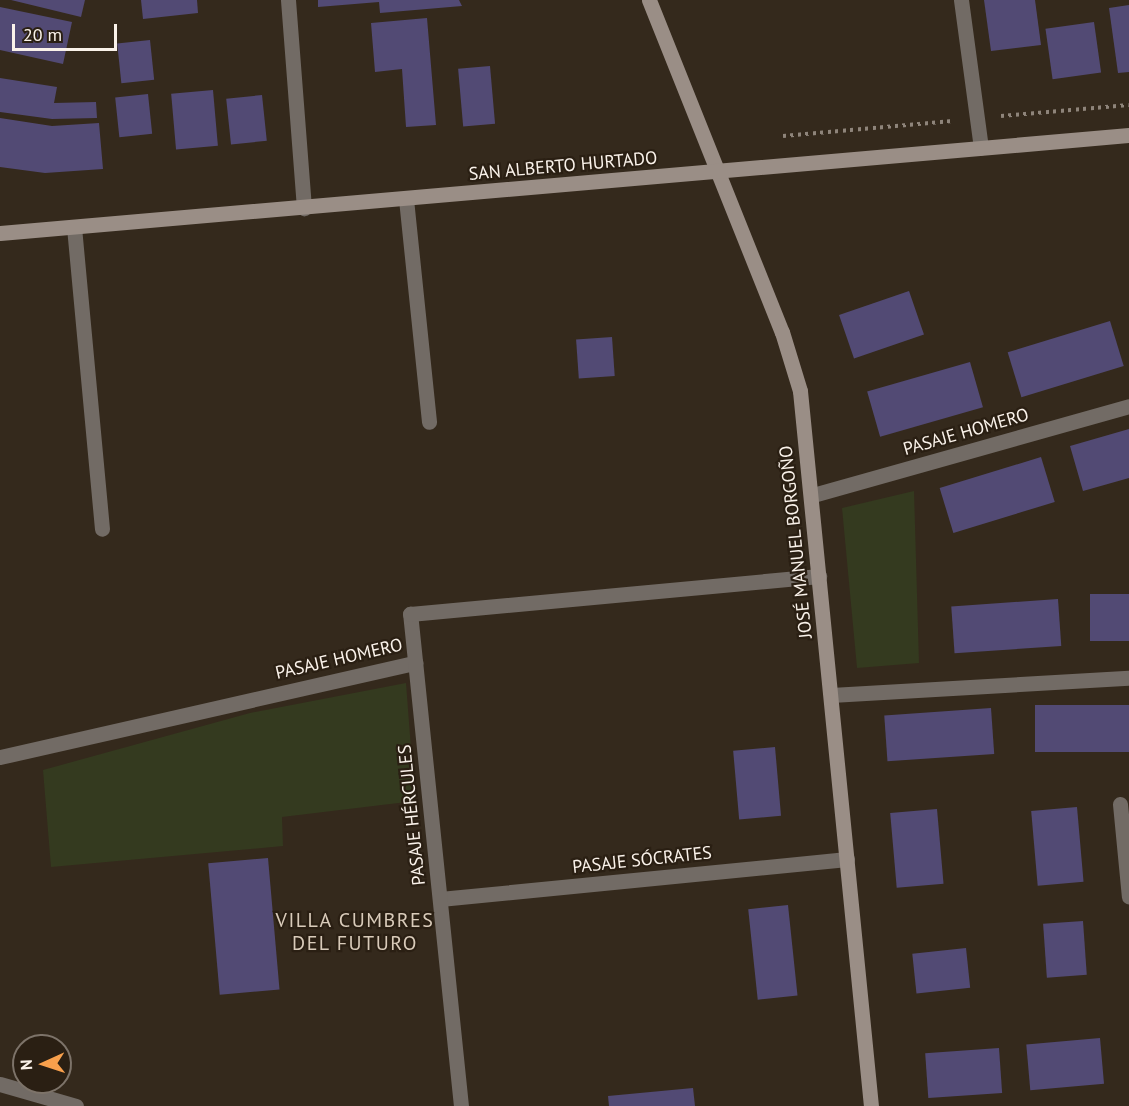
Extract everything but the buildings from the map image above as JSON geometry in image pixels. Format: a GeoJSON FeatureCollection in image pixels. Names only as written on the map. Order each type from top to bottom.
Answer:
{"type":"FeatureCollection","features":[{"type":"Feature","properties":{"kind":"street"},"geometry":{"type":"LineString","coordinates":[[288,0],[304,207]]}},
{"type":"Feature","properties":{"kind":"street","name":"JOSÉ MANUEL BORGOÑO"},"geometry":{"type":"LineString","coordinates":[[649,0],[791,362],[800,392],[813,495],[871,1106]]}},
{"type":"Feature","properties":{"kind":"street"},"geometry":{"type":"LineString","coordinates":[[962,0],[981,148]]}},
{"type":"Feature","properties":{"kind":"street","name":"SAN ALBERTO HURTADO"},"geometry":{"type":"LineString","coordinates":[[0,233],[1129,135]]}},
{"type":"Feature","properties":{"kind":"street"},"geometry":{"type":"LineString","coordinates":[[406,199],[429,422]]}},
{"type":"Feature","properties":{"kind":"street"},"geometry":{"type":"LineString","coordinates":[[74,227],[102,529]]}},
{"type":"Feature","properties":{"kind":"street","name":"PASAJE HOMERO"},"geometry":{"type":"LineString","coordinates":[[813,495],[1129,406]]}},
{"type":"Feature","properties":{"kind":"street","name":"PASAJE HOMERO"},"geometry":{"type":"LineString","coordinates":[[0,757],[415,663],[410,615],[819,576]]}},
{"type":"Feature","properties":{"kind":"street","name":"PASAJE HÉRCULES"},"geometry":{"type":"LineString","coordinates":[[415,663],[461,1106]]}},
{"type":"Feature","properties":{"kind":"street"},"geometry":{"type":"LineString","coordinates":[[831,695],[1129,678]]}},
{"type":"Feature","properties":{"kind":"street"},"geometry":{"type":"LineString","coordinates":[[1120,804],[1129,897]]}},
{"type":"Feature","properties":{"kind":"street","name":"PASAJE SÓCRATES"},"geometry":{"type":"LineString","coordinates":[[440,899],[847,860]]}},
{"type":"Feature","properties":{"kind":"street"},"geometry":{"type":"LineString","coordinates":[[0,1084],[76,1106]]}},
{"type":"Feature","properties":{"kind":"path"},"geometry":{"type":"LineString","coordinates":[[777,137],[1129,105]]}},
{"type":"Feature","properties":{"kind":"green space"},"geometry":{"type":"Polygon","coordinates":[[[914,491],[919,663],[857,668],[842,508],[914,491]]]}},
{"type":"Feature","properties":{"kind":"green space"},"geometry":{"type":"Polygon","coordinates":[[[406,683],[415,801],[282,817],[283,846],[51,867],[43,770],[250,713],[406,683]]]}},
{"type":"Feature","properties":{"kind":"district","name":"VILLA CUMBRES DEL FUTURO"},"geometry":{"type":"Point","coordinates":[355,932]}}]}
